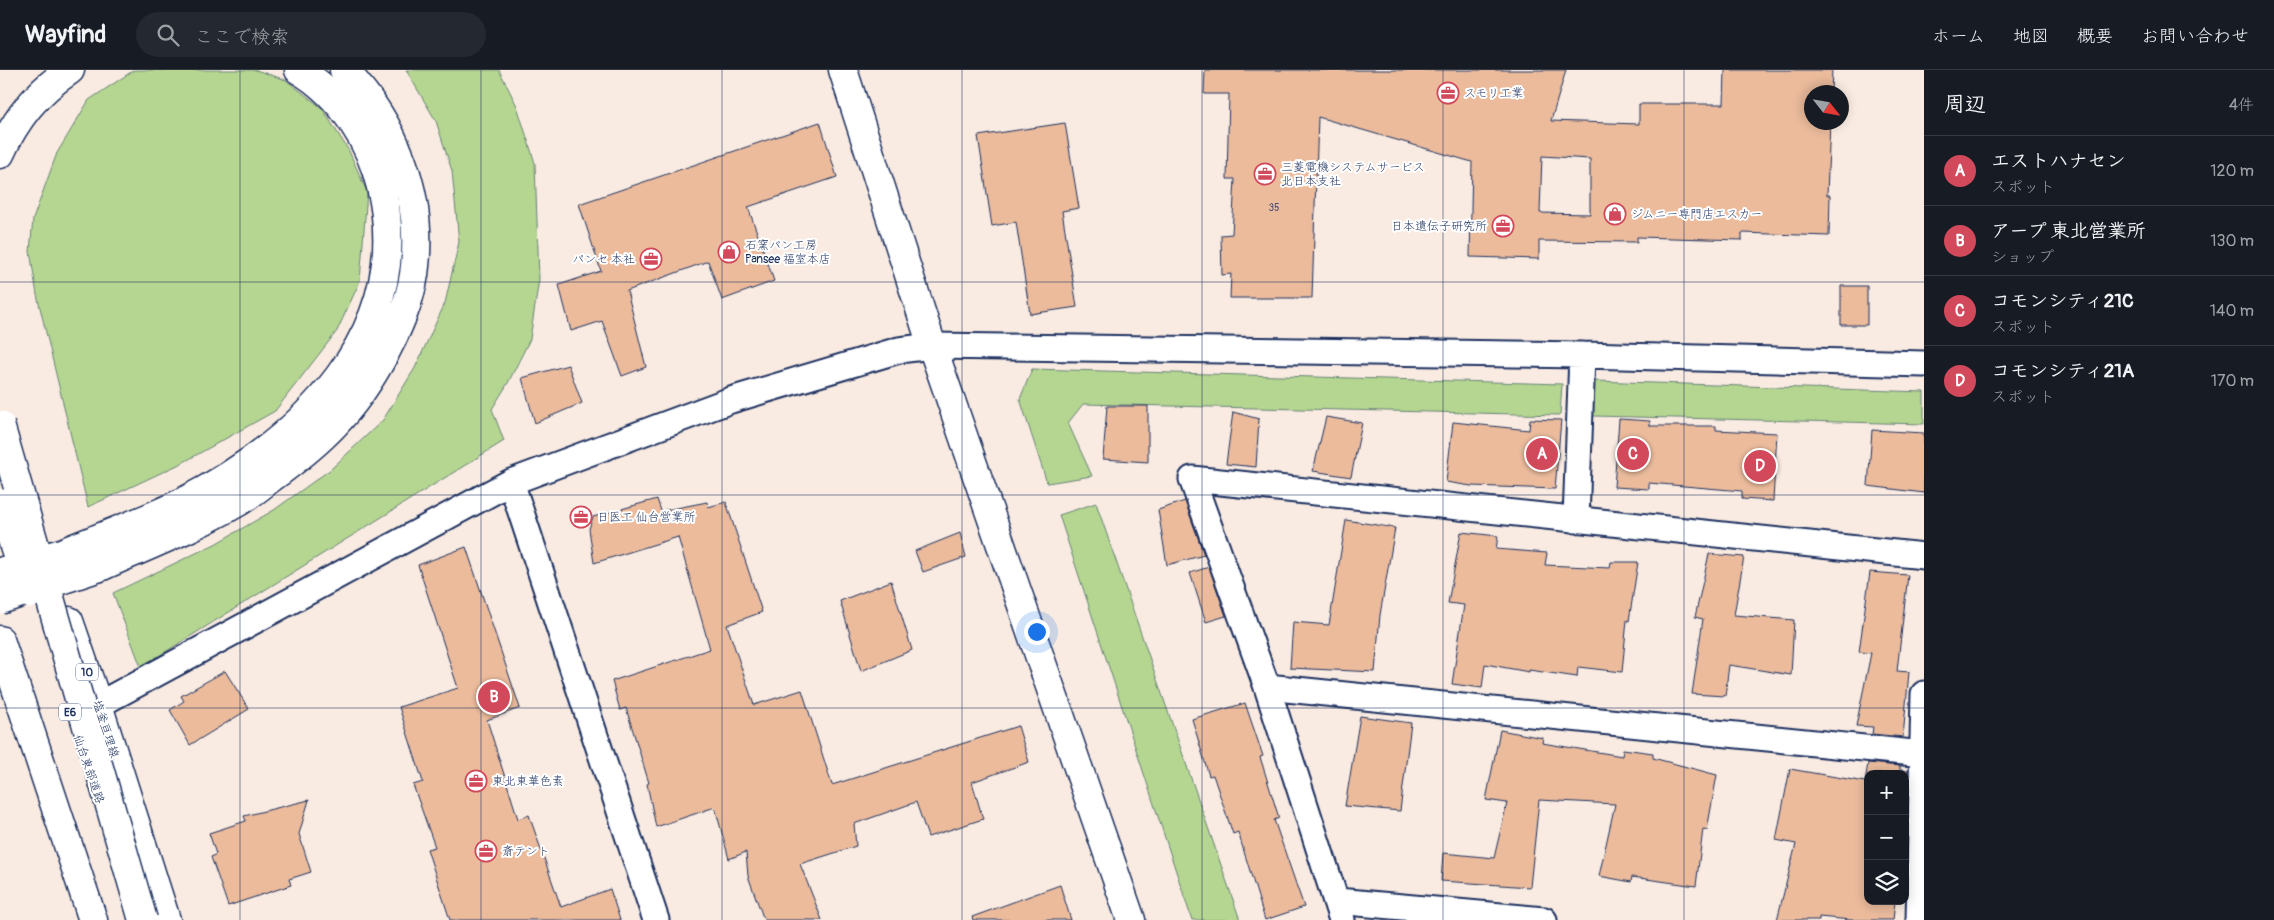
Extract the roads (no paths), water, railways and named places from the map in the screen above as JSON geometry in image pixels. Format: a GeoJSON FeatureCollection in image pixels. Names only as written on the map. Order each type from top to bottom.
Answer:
{"type":"FeatureCollection","features":[{"type":"Feature","properties":{"kind":"main road"},"geometry":{"type":"LineString","coordinates":[[0,154],[25,109],[56,79],[70,70]]}},
{"type":"Feature","properties":{"kind":"main road"},"geometry":{"type":"LineString","coordinates":[[0,572],[64,552],[94,540],[180,503],[228,476],[267,449],[304,419],[329,391],[354,358],[372,321],[383,283],[388,242],[385,202],[376,163],[358,129],[334,98],[299,70]]}},
{"type":"Feature","properties":{"kind":"main road"},"geometry":{"type":"LineString","coordinates":[[0,600],[100,566],[189,527],[240,501],[302,455],[335,424],[363,390],[386,351],[404,312],[416,267],[416,226],[410,190],[400,154],[382,117],[344,70]]}},
{"type":"Feature","properties":{"kind":"main road"},"geometry":{"type":"LineString","coordinates":[[843,70],[932,346],[1131,920]]}},
{"type":"Feature","properties":{"kind":"main road"},"geometry":{"type":"LineString","coordinates":[[0,426],[141,920]]}},
{"type":"Feature","properties":{"kind":"main road","name":"塩釜亘理線"},"geometry":{"type":"LineString","coordinates":[[0,426],[98,705],[166,920]]}},
{"type":"Feature","properties":{"kind":"main road","name":"仙台東部道路"},"geometry":{"type":"LineString","coordinates":[[0,504],[141,920]]}},
{"type":"Feature","properties":{"kind":"main road"},"geometry":{"type":"LineString","coordinates":[[0,640],[93,920]]}},
{"type":"Feature","properties":{"kind":"main road"},"geometry":{"type":"LineString","coordinates":[[0,652],[82,920]]}},
{"type":"Feature","properties":{"kind":"street"},"geometry":{"type":"LineString","coordinates":[[98,705],[511,482],[731,400],[899,350],[932,346],[1582,355],[1924,364]]}},
{"type":"Feature","properties":{"kind":"street"},"geometry":{"type":"LineString","coordinates":[[1576,520],[1582,355]]}},
{"type":"Feature","properties":{"kind":"street"},"geometry":{"type":"LineString","coordinates":[[1544,920],[1340,910],[1267,687],[1192,479],[1924,556]]}},
{"type":"Feature","properties":{"kind":"street"},"geometry":{"type":"LineString","coordinates":[[511,482],[656,920]]}},
{"type":"Feature","properties":{"kind":"street"},"geometry":{"type":"LineString","coordinates":[[1267,687],[1923,754]]}},
{"type":"Feature","properties":{"kind":"street"},"geometry":{"type":"LineString","coordinates":[[1919,920],[1924,694]]}},
{"type":"Feature","properties":{"kind":"place","name":"スモリ工業"},"geometry":{"type":"Point","coordinates":[1448,93]}},
{"type":"Feature","properties":{"kind":"place","name":"三菱電機システムサービス 北日本支社"},"geometry":{"type":"Point","coordinates":[1265,174]}},
{"type":"Feature","properties":{"kind":"place","name":"ジムニー専門店エスカー"},"geometry":{"type":"Point","coordinates":[1615,214]}},
{"type":"Feature","properties":{"kind":"place","name":"日本遺伝子研究所"},"geometry":{"type":"Point","coordinates":[1503,226]}},
{"type":"Feature","properties":{"kind":"place","name":"石窯パン工房 Pansee 福室本店"},"geometry":{"type":"Point","coordinates":[729,252]}},
{"type":"Feature","properties":{"kind":"place","name":"パンセ 本社"},"geometry":{"type":"Point","coordinates":[651,259]}},
{"type":"Feature","properties":{"kind":"place","name":"エストハナセン"},"geometry":{"type":"Point","coordinates":[1542,454]}},
{"type":"Feature","properties":{"kind":"place","name":"コモンシティ21C"},"geometry":{"type":"Point","coordinates":[1633,454]}},
{"type":"Feature","properties":{"kind":"place","name":"コモンシティ21A"},"geometry":{"type":"Point","coordinates":[1760,466]}},
{"type":"Feature","properties":{"kind":"place","name":"日医工 仙台営業所"},"geometry":{"type":"Point","coordinates":[581,517]}},
{"type":"Feature","properties":{"kind":"place","name":"アープ 東北営業所"},"geometry":{"type":"Point","coordinates":[494,697]}},
{"type":"Feature","properties":{"kind":"place","name":"東北東華色素"},"geometry":{"type":"Point","coordinates":[476,781]}},
{"type":"Feature","properties":{"kind":"place","name":"斎テント"},"geometry":{"type":"Point","coordinates":[486,851]}}]}
